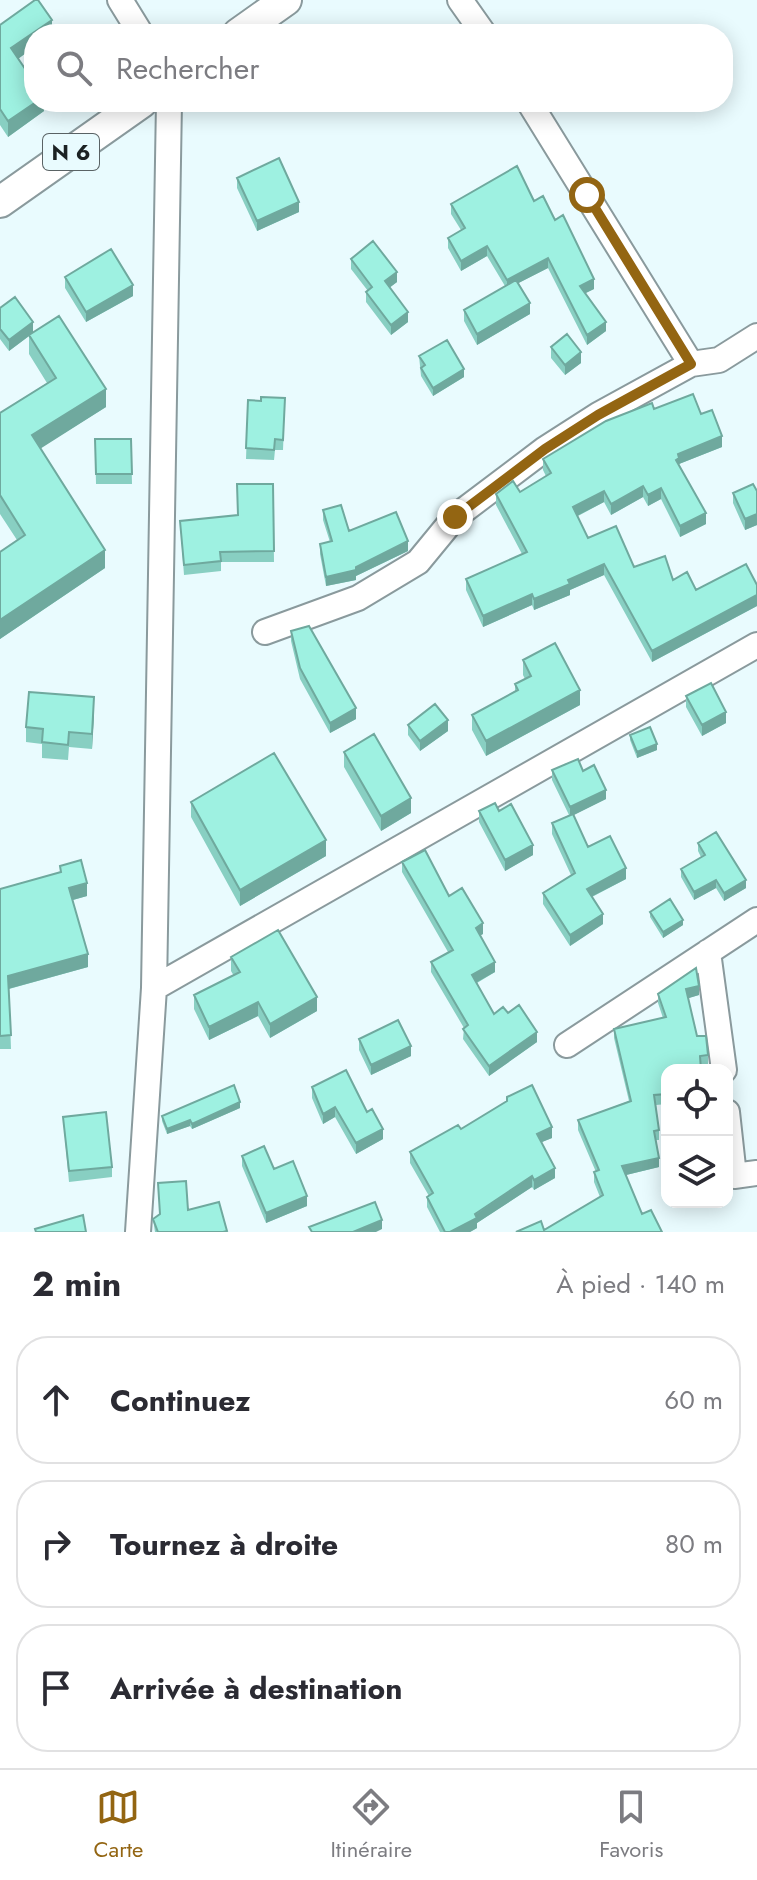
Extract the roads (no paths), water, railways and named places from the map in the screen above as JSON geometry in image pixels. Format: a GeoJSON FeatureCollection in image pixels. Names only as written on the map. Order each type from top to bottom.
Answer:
{"type":"FeatureCollection","features":[{"type":"Feature","properties":{"kind":"main road"},"geometry":{"type":"LineString","coordinates":[[252,24],[286,0]]}},
{"type":"Feature","properties":{"kind":"main road","name":"N 6"},"geometry":{"type":"LineString","coordinates":[[0,202],[128,112]]}},
{"type":"Feature","properties":{"kind":"street"},"geometry":{"type":"LineString","coordinates":[[120,0],[135,24]]}},
{"type":"Feature","properties":{"kind":"street"},"geometry":{"type":"LineString","coordinates":[[460,0],[477,24]]}},
{"type":"Feature","properties":{"kind":"street"},"geometry":{"type":"LineString","coordinates":[[138,1232],[154,988],[169,112]]}},
{"type":"Feature","properties":{"kind":"street"},"geometry":{"type":"LineString","coordinates":[[535,112],[691,364]]}},
{"type":"Feature","properties":{"kind":"street"},"geometry":{"type":"LineString","coordinates":[[265,632],[358,598],[418,562],[455,517],[545,449],[598,415],[691,364],[719,360],[757,336]]}},
{"type":"Feature","properties":{"kind":"street"},"geometry":{"type":"LineString","coordinates":[[154,988],[757,645]]}},
{"type":"Feature","properties":{"kind":"street"},"geometry":{"type":"LineString","coordinates":[[567,1045],[757,920]]}},
{"type":"Feature","properties":{"kind":"street"},"geometry":{"type":"LineString","coordinates":[[708,952],[723,1064]]}},
{"type":"Feature","properties":{"kind":"street"},"geometry":{"type":"LineString","coordinates":[[730,1136],[734,1176],[757,1173]]}}]}
